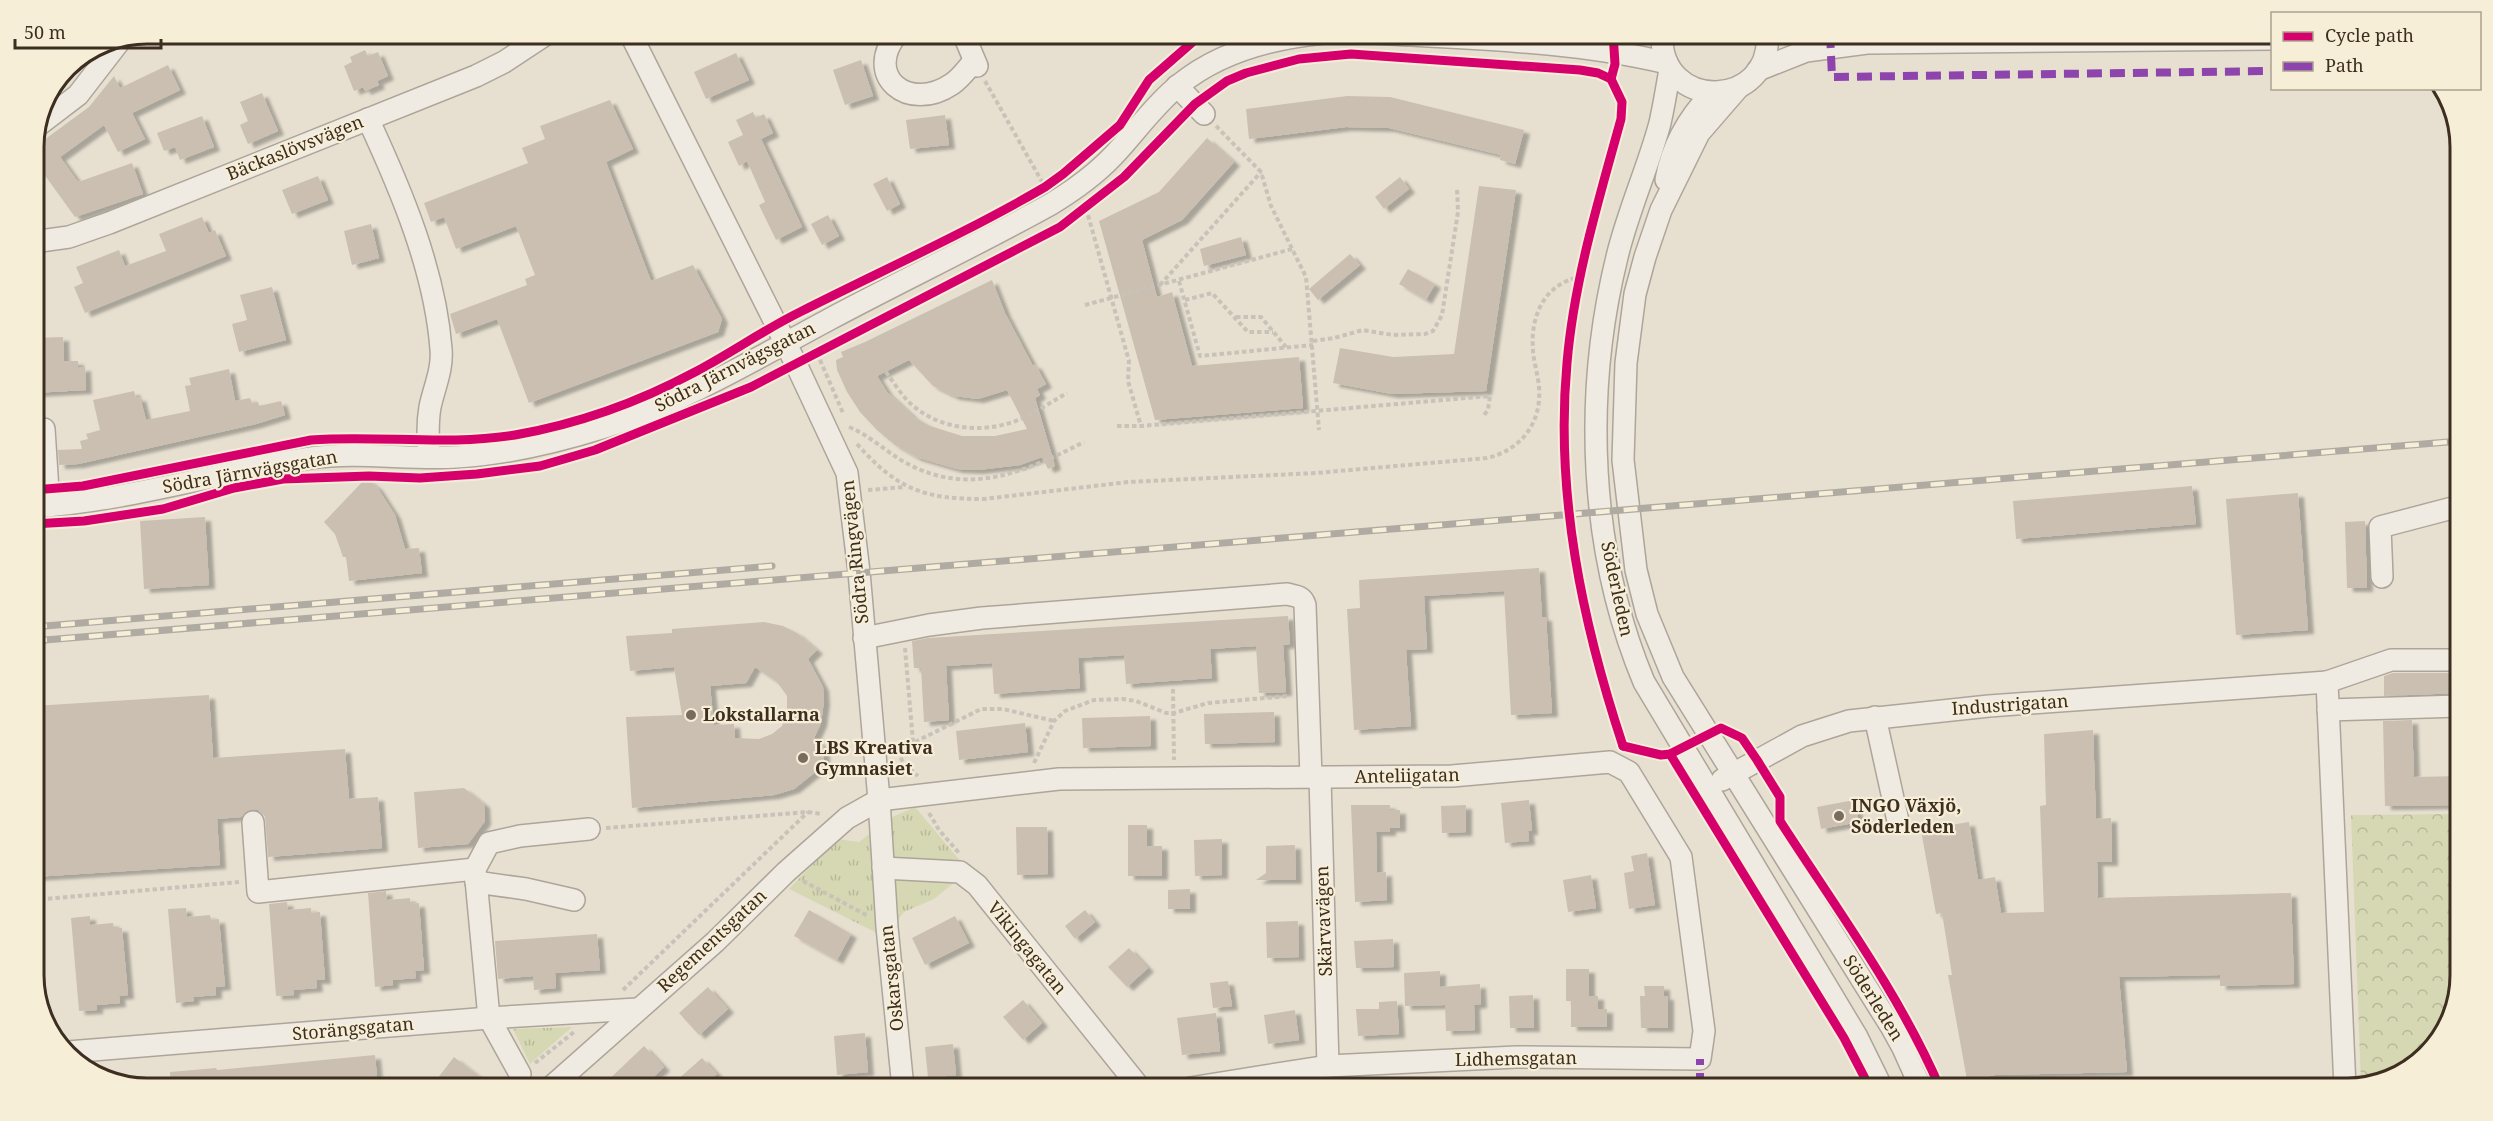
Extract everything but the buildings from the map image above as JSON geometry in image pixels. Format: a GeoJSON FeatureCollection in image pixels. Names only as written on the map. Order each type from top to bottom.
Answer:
{"type":"FeatureCollection","features":[{"type":"Feature","properties":{"kind":"street","name":"Bäckaslövsvägen"},"geometry":{"type":"LineString","coordinates":[[44,240],[69,237],[109,223],[476,76],[532,44]]}},
{"type":"Feature","properties":{"kind":"street","name":"Södra Ringvägen"},"geometry":{"type":"LineString","coordinates":[[636,44],[841,457],[851,492],[883,868]]}},
{"type":"Feature","properties":{"kind":"street"},"geometry":{"type":"LineString","coordinates":[[890,44],[885,61],[892,83],[906,94],[927,94],[940,91],[952,84],[975,64],[967,44]]}},
{"type":"Feature","properties":{"kind":"street","name":"Södra Järnvägsgatan"},"geometry":{"type":"LineString","coordinates":[[44,506],[84,503],[313,458],[357,454],[429,457],[505,452],[546,444],[608,426],[704,386],[1017,224],[1074,190],[1112,157],[1177,86],[1194,73],[1235,52],[1268,44]]}},
{"type":"Feature","properties":{"kind":"street"},"geometry":{"type":"LineString","coordinates":[[1549,44],[1614,52],[1669,66],[1688,86],[1712,93],[1738,88]]}},
{"type":"Feature","properties":{"kind":"street","name":"Söderleden"},"geometry":{"type":"LineString","coordinates":[[1662,44],[1669,66],[1660,123],[1624,232],[1610,288],[1600,354],[1596,449],[1610,575],[1623,628],[1644,682],[1857,1037],[1876,1078]]}},
{"type":"Feature","properties":{"kind":"street"},"geometry":{"type":"LineString","coordinates":[[1758,70],[1767,44]]}},
{"type":"Feature","properties":{"kind":"street"},"geometry":{"type":"LineString","coordinates":[[1758,70],[1806,51],[1859,44]]}},
{"type":"Feature","properties":{"kind":"street"},"geometry":{"type":"LineString","coordinates":[[48,118],[78,95],[113,49]]}},
{"type":"Feature","properties":{"kind":"street","name":"Söderleden"},"geometry":{"type":"LineString","coordinates":[[1758,70],[1738,88],[1699,133],[1661,210],[1645,257],[1635,294],[1626,363],[1623,460],[1631,538],[1640,591],[1662,655],[1690,708],[1892,1028],[1916,1078]]}},
{"type":"Feature","properties":{"kind":"street"},"geometry":{"type":"LineString","coordinates":[[1177,86],[1204,114]]}},
{"type":"Feature","properties":{"kind":"street","name":"Söderleden"},"geometry":{"type":"LineString","coordinates":[[1661,210],[1666,176],[1674,146],[1697,109],[1712,93]]}},
{"type":"Feature","properties":{"kind":"street"},"geometry":{"type":"LineString","coordinates":[[368,119],[395,177],[418,241],[434,304],[442,350],[428,421],[429,457]]}},
{"type":"Feature","properties":{"kind":"street"},"geometry":{"type":"LineString","coordinates":[[2382,577],[2380,527],[2449,509]]}},
{"type":"Feature","properties":{"kind":"street","name":"Skärvavägen"},"geometry":{"type":"LineString","coordinates":[[903,631],[981,618],[1287,594],[1298,596],[1303,600],[1315,777],[1328,1066]]}},
{"type":"Feature","properties":{"kind":"street"},"geometry":{"type":"LineString","coordinates":[[864,638],[903,631]]}},
{"type":"Feature","properties":{"kind":"street","name":"Industrigatan"},"geometry":{"type":"LineString","coordinates":[[1708,788],[1792,741],[1821,728],[1875,717],[1989,706],[2327,682],[2391,660],[2450,660]]}},
{"type":"Feature","properties":{"kind":"street"},"geometry":{"type":"LineString","coordinates":[[2327,682],[2345,1078]]}},
{"type":"Feature","properties":{"kind":"street"},"geometry":{"type":"LineString","coordinates":[[2328,710],[2450,706]]}},
{"type":"Feature","properties":{"kind":"street"},"geometry":{"type":"LineString","coordinates":[[1875,717],[1898,821]]}},
{"type":"Feature","properties":{"kind":"street","name":"Anteliigatan"},"geometry":{"type":"LineString","coordinates":[[879,800],[1059,779],[1452,776],[1610,762],[1629,772],[1681,857],[1704,1031],[1700,1059]]}},
{"type":"Feature","properties":{"kind":"street","name":"Regementsgatan"},"geometry":{"type":"LineString","coordinates":[[575,1078],[637,1009],[715,942],[786,872],[847,818],[879,800]]}},
{"type":"Feature","properties":{"kind":"street"},"geometry":{"type":"LineString","coordinates":[[253,822],[258,892],[475,876],[574,900]]}},
{"type":"Feature","properties":{"kind":"street"},"geometry":{"type":"LineString","coordinates":[[520,1074],[489,1018],[475,876],[489,843],[520,836],[589,829]]}},
{"type":"Feature","properties":{"kind":"street","name":"Oskarsgatan"},"geometry":{"type":"LineString","coordinates":[[883,868],[902,1078]]}},
{"type":"Feature","properties":{"kind":"street","name":"Vikingagatan"},"geometry":{"type":"LineString","coordinates":[[883,868],[960,872],[976,885],[1132,1078]]}},
{"type":"Feature","properties":{"kind":"street","name":"Storängsgatan"},"geometry":{"type":"LineString","coordinates":[[79,1051],[489,1018],[637,1009]]}},
{"type":"Feature","properties":{"kind":"street","name":"Lidhemsgatan"},"geometry":{"type":"LineString","coordinates":[[1253,1078],[1328,1066],[1516,1056],[1700,1059]]}},
{"type":"Feature","properties":{"kind":"path"},"geometry":{"type":"LineString","coordinates":[[975,64],[1004,111],[1045,187]]}},
{"type":"Feature","properties":{"kind":"path"},"geometry":{"type":"LineString","coordinates":[[1204,114],[1261,172],[1271,206],[1306,277],[1319,430]]}},
{"type":"Feature","properties":{"kind":"path"},"geometry":{"type":"LineString","coordinates":[[1159,286],[1261,172]]}},
{"type":"Feature","properties":{"kind":"path"},"geometry":{"type":"LineString","coordinates":[[1179,280],[1200,356],[1287,348],[1363,330],[1393,335],[1425,334],[1433,330],[1442,315],[1458,212],[1457,188]]}},
{"type":"Feature","properties":{"kind":"path"},"geometry":{"type":"LineString","coordinates":[[1086,208],[1129,361],[1128,381],[1141,426]]}},
{"type":"Feature","properties":{"kind":"path"},"geometry":{"type":"LineString","coordinates":[[1085,305],[1292,249]]}},
{"type":"Feature","properties":{"kind":"path"},"geometry":{"type":"LineString","coordinates":[[854,441],[874,464],[906,487],[943,498],[984,499],[1118,483],[1316,473],[1471,460],[1501,454],[1520,441],[1537,412],[1539,386],[1532,340],[1540,308],[1548,293],[1556,285],[1565,280],[1580,277]]}},
{"type":"Feature","properties":{"kind":"path"},"geometry":{"type":"LineString","coordinates":[[1185,300],[1212,293],[1248,332],[1273,332]]}},
{"type":"Feature","properties":{"kind":"path"},"geometry":{"type":"LineString","coordinates":[[1235,317],[1261,317],[1287,348]]}},
{"type":"Feature","properties":{"kind":"path"},"geometry":{"type":"LineString","coordinates":[[817,353],[852,434]]}},
{"type":"Feature","properties":{"kind":"path"},"geometry":{"type":"LineString","coordinates":[[886,372],[903,395],[924,414],[945,423],[966,428],[1005,425],[1067,393]]}},
{"type":"Feature","properties":{"kind":"path"},"geometry":{"type":"LineString","coordinates":[[1118,426],[1141,426],[1490,396],[1488,410],[1484,415]]}},
{"type":"Feature","properties":{"kind":"path"},"geometry":{"type":"LineString","coordinates":[[849,427],[865,434],[909,465],[943,477],[961,479],[996,478],[1017,473],[1039,465],[1084,442]]}},
{"type":"Feature","properties":{"kind":"path"},"geometry":{"type":"LineString","coordinates":[[851,492],[906,487]]}},
{"type":"Feature","properties":{"kind":"path"},"geometry":{"type":"LineString","coordinates":[[903,631],[914,742]]}},
{"type":"Feature","properties":{"kind":"path"},"geometry":{"type":"LineString","coordinates":[[1173,689],[1174,761]]}},
{"type":"Feature","properties":{"kind":"path"},"geometry":{"type":"LineString","coordinates":[[1033,764],[1054,721],[1065,711],[1079,704],[1109,698],[1136,701],[1161,712],[1174,713],[1208,703],[1308,694]]}},
{"type":"Feature","properties":{"kind":"path"},"geometry":{"type":"LineString","coordinates":[[875,755],[889,753],[981,709],[1003,709],[1054,721]]}},
{"type":"Feature","properties":{"kind":"path"},"geometry":{"type":"LineString","coordinates":[[922,794],[932,821],[961,855]]}},
{"type":"Feature","properties":{"kind":"path"},"geometry":{"type":"LineString","coordinates":[[589,829],[808,812],[847,818]]}},
{"type":"Feature","properties":{"kind":"path"},"geometry":{"type":"LineString","coordinates":[[520,1074],[600,1012],[808,812]]}},
{"type":"Feature","properties":{"kind":"path"},"geometry":{"type":"LineString","coordinates":[[786,872],[887,927]]}},
{"type":"Feature","properties":{"kind":"path"},"geometry":{"type":"LineString","coordinates":[[44,899],[239,882],[258,892]]}},
{"type":"Feature","properties":{"kind":"green space"},"geometry":{"type":"Polygon","coordinates":[[[915,807],[962,863],[956,881],[934,899],[904,912],[885,937],[789,889],[837,839],[859,842],[890,818],[915,807]]]}},
{"type":"Feature","properties":{"kind":"green space"},"geometry":{"type":"Polygon","coordinates":[[[2450,814],[2450,974],[2448,994],[2442,1014],[2424,1042],[2404,1060],[2379,1072],[2361,1077],[2351,815],[2450,814]]]}},
{"type":"Feature","properties":{"kind":"green space"},"geometry":{"type":"Polygon","coordinates":[[[572,1027],[530,1064],[513,1029],[572,1027]]]}},
{"type":"Feature","properties":{"kind":"railway"},"geometry":{"type":"LineString","coordinates":[[44,640],[2449,442]]}},
{"type":"Feature","properties":{"kind":"railway"},"geometry":{"type":"LineString","coordinates":[[44,626],[772,566]]}},
{"type":"Feature","properties":{"kind":"marked path"},"geometry":{"type":"LineString","coordinates":[[1830,44],[1832,77],[2271,71]]}},
{"type":"Feature","properties":{"kind":"marked path"},"geometry":{"type":"LineString","coordinates":[[1700,1059],[1700,1078]]}},
{"type":"Feature","properties":{"kind":"cycle path"},"geometry":{"type":"LineString","coordinates":[[44,489],[83,486],[311,440],[490,438],[562,425],[608,411],[695,372],[788,318],[955,236],[1045,187],[1120,125],[1149,80],[1190,44]]}},
{"type":"Feature","properties":{"kind":"cycle path"},"geometry":{"type":"LineString","coordinates":[[1614,44],[1615,64],[1611,79],[1622,102],[1621,119],[1581,270],[1570,332],[1564,412],[1565,460],[1575,557],[1595,652],[1623,746]]}},
{"type":"Feature","properties":{"kind":"cycle path"},"geometry":{"type":"LineString","coordinates":[[44,523],[84,521],[163,509],[234,488],[283,479],[369,476],[420,478],[477,474],[540,466],[595,450],[751,387],[1060,227],[1124,177],[1195,104],[1227,81],[1246,73],[1299,59],[1351,54],[1580,70],[1598,73],[1611,79]]}},
{"type":"Feature","properties":{"kind":"cycle path"},"geometry":{"type":"LineString","coordinates":[[1623,746],[1661,755],[1670,754],[1721,728],[1742,738],[1780,797],[1780,821],[1906,1018],[1935,1078]]}},
{"type":"Feature","properties":{"kind":"cycle path"},"geometry":{"type":"LineString","coordinates":[[1670,754],[1844,1038],[1865,1078]]}},
{"type":"Feature","properties":{"kind":"place","name":"Lokstallarna"},"geometry":{"type":"Point","coordinates":[691,715]}},
{"type":"Feature","properties":{"kind":"place","name":"LBS Kreativa Gymnasiet"},"geometry":{"type":"Point","coordinates":[803,758]}},
{"type":"Feature","properties":{"kind":"place","name":"INGO Växjö, Söderleden"},"geometry":{"type":"Point","coordinates":[1839,816]}}]}
